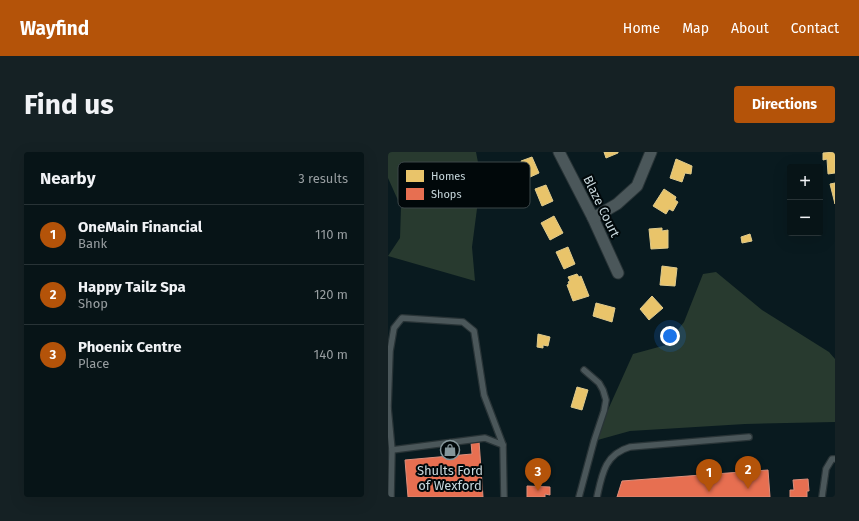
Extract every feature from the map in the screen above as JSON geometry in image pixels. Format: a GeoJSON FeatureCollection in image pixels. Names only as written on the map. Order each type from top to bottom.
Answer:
{"type":"FeatureCollection","features":[{"type":"Feature","properties":{"kind":"street","name":"Blaze Court"},"geometry":{"type":"LineString","coordinates":[[559,152],[593,218],[618,273]]}},
{"type":"Feature","properties":{"kind":"street"},"geometry":{"type":"LineString","coordinates":[[593,218],[617,204],[637,186],[651,152]]}},
{"type":"Feature","properties":{"kind":"lane"},"geometry":{"type":"LineString","coordinates":[[391,497],[392,450],[388,408],[390,351],[394,328],[402,318],[463,322],[474,331],[484,395],[503,445],[504,497]]}},
{"type":"Feature","properties":{"kind":"lane"},"geometry":{"type":"LineString","coordinates":[[579,497],[606,400],[604,390],[599,383],[584,370]]}},
{"type":"Feature","properties":{"kind":"lane"},"geometry":{"type":"LineString","coordinates":[[597,497],[602,475],[608,462],[615,454],[622,450],[630,447],[749,437]]}},
{"type":"Feature","properties":{"kind":"lane"},"geometry":{"type":"LineString","coordinates":[[392,450],[485,438],[503,445]]}},
{"type":"Feature","properties":{"kind":"lane"},"geometry":{"type":"LineString","coordinates":[[822,497],[826,469],[832,460],[835,459]]}},
{"type":"Feature","properties":{"kind":"green space"},"geometry":{"type":"Polygon","coordinates":[[[388,152],[476,152],[478,162],[398,162],[398,200],[388,178],[388,152]]]}},
{"type":"Feature","properties":{"kind":"green space"},"geometry":{"type":"Polygon","coordinates":[[[401,208],[477,208],[472,247],[475,281],[388,256],[400,238],[401,208]]]}},
{"type":"Feature","properties":{"kind":"green space"},"geometry":{"type":"Polygon","coordinates":[[[716,272],[762,310],[829,352],[835,359],[835,422],[745,424],[630,431],[594,441],[633,354],[666,345],[684,322],[703,274],[716,272]]]}},
{"type":"Feature","properties":{"kind":"building: Homes"},"geometry":{"type":"Polygon","coordinates":[[[604,152],[618,152],[618,153],[606,158],[604,152]]]}},
{"type":"Feature","properties":{"kind":"building: Homes"},"geometry":{"type":"Polygon","coordinates":[[[835,152],[835,173],[828,174],[827,159],[823,160],[823,153],[835,152]]]}},
{"type":"Feature","properties":{"kind":"building: Homes"},"geometry":{"type":"Polygon","coordinates":[[[532,157],[539,173],[530,177],[530,162],[521,161],[532,157]]]}},
{"type":"Feature","properties":{"kind":"building: Homes"},"geometry":{"type":"Polygon","coordinates":[[[676,159],[692,166],[691,174],[685,173],[682,182],[670,178],[676,159]]]}},
{"type":"Feature","properties":{"kind":"building: Homes"},"geometry":{"type":"Polygon","coordinates":[[[835,183],[835,204],[830,184],[835,183]]]}},
{"type":"Feature","properties":{"kind":"building: Homes"},"geometry":{"type":"Polygon","coordinates":[[[546,185],[553,201],[542,206],[535,189],[546,185]]]}},
{"type":"Feature","properties":{"kind":"building: Homes"},"geometry":{"type":"Polygon","coordinates":[[[664,189],[676,197],[675,200],[678,202],[673,211],[669,209],[666,214],[653,206],[664,189]]]}},
{"type":"Feature","properties":{"kind":"building: Homes"},"geometry":{"type":"Polygon","coordinates":[[[554,216],[563,233],[550,240],[541,223],[554,216]]]}},
{"type":"Feature","properties":{"kind":"building: Homes"},"geometry":{"type":"Polygon","coordinates":[[[662,228],[662,231],[668,230],[668,248],[651,249],[649,229],[662,228]]]}},
{"type":"Feature","properties":{"kind":"building: Homes"},"geometry":{"type":"Polygon","coordinates":[[[750,234],[752,241],[742,243],[741,237],[750,234]]]}},
{"type":"Feature","properties":{"kind":"building: Homes"},"geometry":{"type":"Polygon","coordinates":[[[568,247],[575,264],[564,269],[556,252],[568,247]]]}},
{"type":"Feature","properties":{"kind":"building: Homes"},"geometry":{"type":"Polygon","coordinates":[[[662,266],[677,268],[675,286],[660,285],[662,266]]]}},
{"type":"Feature","properties":{"kind":"building: Homes"},"geometry":{"type":"Polygon","coordinates":[[[577,274],[579,277],[581,276],[589,296],[573,301],[567,285],[570,281],[568,277],[577,274]]]}},
{"type":"Feature","properties":{"kind":"building: Homes"},"geometry":{"type":"Polygon","coordinates":[[[652,296],[663,308],[649,320],[640,309],[652,296]]]}},
{"type":"Feature","properties":{"kind":"building: Homes"},"geometry":{"type":"Polygon","coordinates":[[[596,303],[615,308],[612,322],[593,316],[596,303]]]}},
{"type":"Feature","properties":{"kind":"building: Homes"},"geometry":{"type":"Polygon","coordinates":[[[538,334],[550,337],[548,346],[543,345],[543,348],[537,347],[538,334]]]}},
{"type":"Feature","properties":{"kind":"building: Homes"},"geometry":{"type":"Polygon","coordinates":[[[577,387],[588,390],[582,410],[571,407],[577,387]]]}},
{"type":"Feature","properties":{"kind":"building: Shops"},"geometry":{"type":"Polygon","coordinates":[[[479,441],[483,497],[408,497],[405,460],[472,454],[471,442],[479,441]]]}},
{"type":"Feature","properties":{"kind":"building: Shops"},"geometry":{"type":"Polygon","coordinates":[[[768,470],[770,497],[617,497],[622,481],[768,470]]]}},
{"type":"Feature","properties":{"kind":"building: Shops"},"geometry":{"type":"Polygon","coordinates":[[[808,479],[809,491],[807,491],[807,497],[790,497],[790,490],[794,490],[793,480],[808,479]]]}},
{"type":"Feature","properties":{"kind":"building: Shops"},"geometry":{"type":"Polygon","coordinates":[[[527,486],[550,487],[550,495],[545,494],[545,497],[527,497],[527,486]]]}},
{"type":"Feature","properties":{"kind":"place","name":"Shults Ford of Wexford"},"geometry":{"type":"Point","coordinates":[450,450]}},
{"type":"Feature","properties":{"kind":"place","name":"Happy Tailz Spa"},"geometry":{"type":"Point","coordinates":[748,489]}},
{"type":"Feature","properties":{"kind":"place","name":"Phoenix Centre"},"geometry":{"type":"Point","coordinates":[538,491]}},
{"type":"Feature","properties":{"kind":"place","name":"OneMain Financial"},"geometry":{"type":"Point","coordinates":[709,492]}}]}
